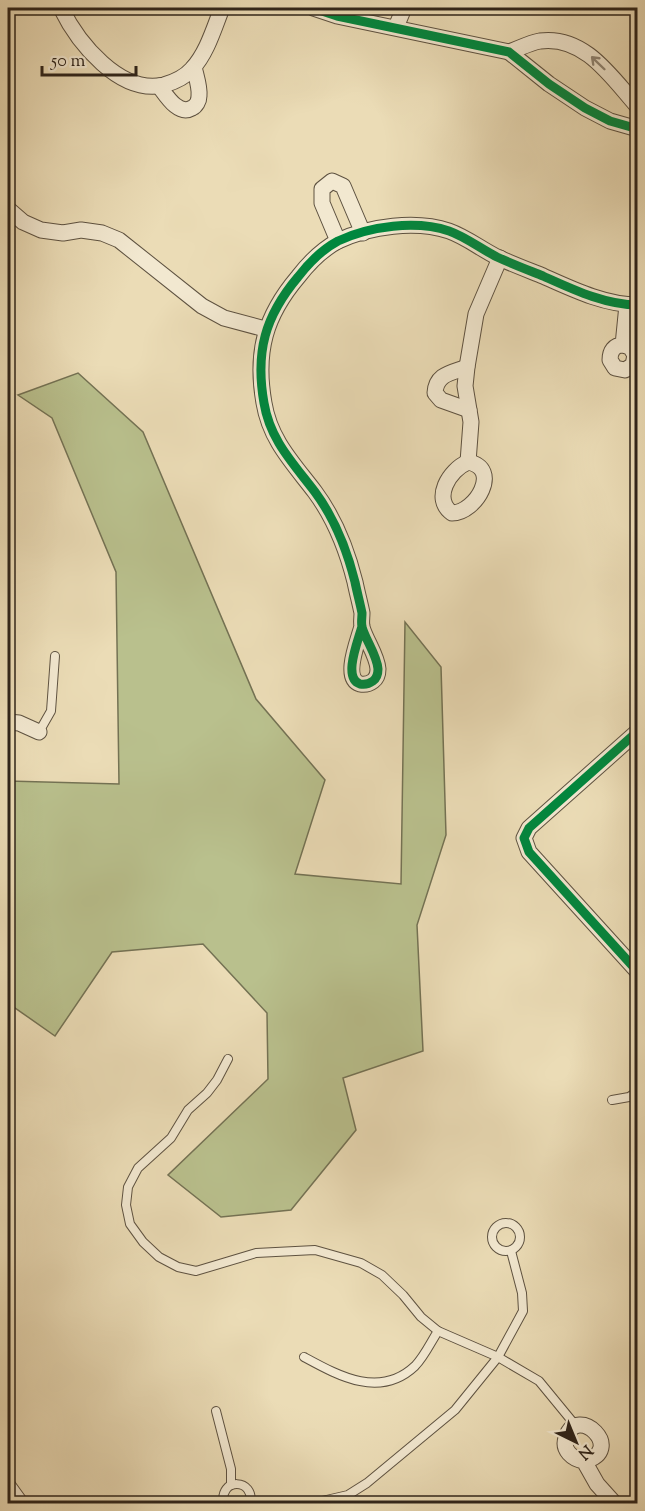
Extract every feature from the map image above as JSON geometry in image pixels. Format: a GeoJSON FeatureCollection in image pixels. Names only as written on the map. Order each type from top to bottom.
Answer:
{"type":"FeatureCollection","features":[{"type":"Feature","properties":{"kind":"street"},"geometry":{"type":"LineString","coordinates":[[61,8],[80,40],[116,74],[153,87],[177,80],[194,67],[202,57],[222,8]]}},
{"type":"Feature","properties":{"kind":"street"},"geometry":{"type":"LineString","coordinates":[[313,8],[337,16],[508,52],[585,108],[610,121],[638,129]]}},
{"type":"Feature","properties":{"kind":"street"},"geometry":{"type":"LineString","coordinates":[[396,27],[404,8]]}},
{"type":"Feature","properties":{"kind":"street"},"geometry":{"type":"LineString","coordinates":[[508,52],[538,42],[550,41],[579,48],[600,63],[638,107]]}},
{"type":"Feature","properties":{"kind":"street"},"geometry":{"type":"LineString","coordinates":[[159,86],[177,108],[185,110],[193,108],[200,96],[194,67]]}},
{"type":"Feature","properties":{"kind":"street"},"geometry":{"type":"LineString","coordinates":[[338,242],[321,198],[322,189],[332,182],[343,186],[363,233]]}},
{"type":"Feature","properties":{"kind":"street"},"geometry":{"type":"LineString","coordinates":[[8,209],[22,222],[41,231],[63,233],[81,230],[102,233],[119,240],[202,306],[224,318],[265,329]]}},
{"type":"Feature","properties":{"kind":"street"},"geometry":{"type":"LineString","coordinates":[[362,626],[362,612],[344,545],[316,493],[286,456],[272,432],[264,405],[260,375],[265,329],[283,295],[304,269],[338,242],[363,233],[391,227],[421,226],[450,231],[500,258],[584,294],[632,305],[623,345]]}},
{"type":"Feature","properties":{"kind":"street"},"geometry":{"type":"LineString","coordinates":[[468,462],[471,422],[465,386],[467,367],[476,314],[500,258]]}},
{"type":"Feature","properties":{"kind":"street"},"geometry":{"type":"LineString","coordinates":[[467,367],[442,376],[435,384],[435,393],[441,400],[469,410]]}},
{"type":"Feature","properties":{"kind":"street"},"geometry":{"type":"LineString","coordinates":[[8,722],[19,723],[39,732]]}},
{"type":"Feature","properties":{"kind":"street"},"geometry":{"type":"LineString","coordinates":[[638,731],[529,828],[524,838],[529,852],[638,972]]}},
{"type":"Feature","properties":{"kind":"street"},"geometry":{"type":"LineString","coordinates":[[582,1425],[593,1428],[600,1436],[601,1442],[594,1457],[584,1461],[573,1458],[565,1444],[568,1433],[582,1425]]}},
{"type":"Feature","properties":{"kind":"street"},"geometry":{"type":"LineString","coordinates":[[584,1461],[597,1484],[615,1503]]}},
{"type":"Feature","properties":{"kind":"street"},"geometry":{"type":"LineString","coordinates":[[8,1486],[21,1503]]}},
{"type":"Feature","properties":{"kind":"lane"},"geometry":{"type":"LineString","coordinates":[[39,732],[51,711],[55,656]]}},
{"type":"Feature","properties":{"kind":"lane"},"geometry":{"type":"LineString","coordinates":[[228,1059],[207,1093],[188,1110],[171,1138],[138,1168],[128,1187],[126,1205],[129,1224],[143,1242],[159,1257],[178,1267],[196,1271],[256,1253],[315,1250],[361,1263],[382,1275],[438,1331],[498,1357],[539,1381],[577,1426]]}},
{"type":"Feature","properties":{"kind":"lane"},"geometry":{"type":"LineString","coordinates":[[612,1100],[629,1097],[638,1091]]}},
{"type":"Feature","properties":{"kind":"lane"},"geometry":{"type":"LineString","coordinates":[[309,1503],[348,1495],[367,1483],[455,1410],[498,1357],[523,1311],[522,1293],[512,1251]]}},
{"type":"Feature","properties":{"kind":"lane"},"geometry":{"type":"LineString","coordinates":[[304,1356],[334,1374],[360,1381],[381,1383],[398,1380],[417,1365],[438,1331]]}},
{"type":"Feature","properties":{"kind":"lane"},"geometry":{"type":"LineString","coordinates":[[216,1411],[231,1469],[231,1485],[223,1495],[224,1503]]}},
{"type":"Feature","properties":{"kind":"lane"},"geometry":{"type":"LineString","coordinates":[[231,1485],[238,1484],[247,1488],[250,1492],[250,1502],[266,1503]]}},
{"type":"Feature","properties":{"kind":"green space"},"geometry":{"type":"Polygon","coordinates":[[[78,373],[143,432],[256,699],[325,780],[295,874],[401,884],[405,622],[441,667],[446,835],[417,925],[423,1051],[343,1078],[356,1130],[291,1210],[221,1217],[168,1175],[268,1079],[267,1013],[203,944],[112,952],[55,1036],[8,1003],[8,781],[119,784],[116,572],[52,418],[18,395],[78,373]]]}},
{"type":"Feature","properties":{"kind":"cycle path"},"geometry":{"type":"LineString","coordinates":[[313,8],[337,16],[509,52],[549,84],[585,108],[610,121],[638,129]]}},
{"type":"Feature","properties":{"kind":"cycle path"},"geometry":{"type":"LineString","coordinates":[[362,626],[360,632],[355,648],[352,674],[360,684],[368,684],[377,676],[378,669],[376,658],[362,627],[362,625],[362,613],[344,547],[322,502],[277,440],[264,403],[261,367],[265,336],[278,306],[302,272],[327,248],[351,236],[378,228],[422,226],[449,231],[497,257],[589,295],[613,302],[638,305]]}},
{"type":"Feature","properties":{"kind":"cycle path"},"geometry":{"type":"LineString","coordinates":[[638,731],[529,828],[524,838],[529,852],[638,972]]}}]}
